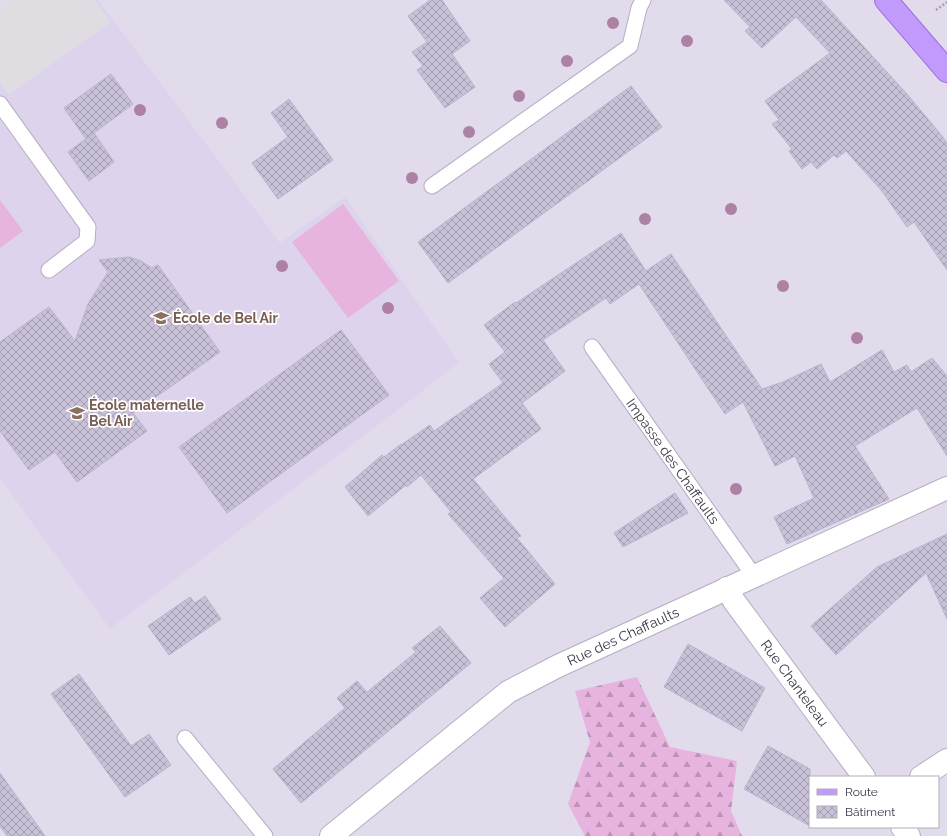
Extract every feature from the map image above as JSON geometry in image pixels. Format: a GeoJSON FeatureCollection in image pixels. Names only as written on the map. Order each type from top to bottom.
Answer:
{"type":"FeatureCollection","features":[{"type":"Feature","properties":{"kind":"main road"},"geometry":{"type":"LineString","coordinates":[[886,0],[947,71]]}},
{"type":"Feature","properties":{"kind":"street","name":"Rue des Chaffaults"},"geometry":{"type":"LineString","coordinates":[[331,836],[508,692],[558,666],[947,488]]}},
{"type":"Feature","properties":{"kind":"street","name":"Rue Chanteleau"},"geometry":{"type":"LineString","coordinates":[[727,588],[734,601],[863,776]]}},
{"type":"Feature","properties":{"kind":"street"},"geometry":{"type":"LineString","coordinates":[[923,776],[947,760]]}},
{"type":"Feature","properties":{"kind":"lane"},"geometry":{"type":"LineString","coordinates":[[432,186],[630,46],[639,8],[644,0]]}},
{"type":"Feature","properties":{"kind":"lane"},"geometry":{"type":"LineString","coordinates":[[0,104],[88,227],[87,241],[49,270]]}},
{"type":"Feature","properties":{"kind":"lane","name":"Impasse des Chaffaults"},"geometry":{"type":"LineString","coordinates":[[592,347],[754,576]]}},
{"type":"Feature","properties":{"kind":"lane"},"geometry":{"type":"LineString","coordinates":[[185,738],[265,836]]}},
{"type":"Feature","properties":{"kind":"path"},"geometry":{"type":"LineString","coordinates":[[936,10],[947,2]]}},
{"type":"Feature","properties":{"kind":"shaded area"},"geometry":{"type":"Polygon","coordinates":[[[0,0],[947,0],[947,836],[0,836],[0,0]]]}},
{"type":"Feature","properties":{"kind":"shaded area"},"geometry":{"type":"Polygon","coordinates":[[[11,0],[98,0],[280,243],[345,197],[459,363],[110,629],[0,479],[0,8],[11,0]]]}},
{"type":"Feature","properties":{"kind":"shaded area"},"geometry":{"type":"Polygon","coordinates":[[[12,0],[94,0],[111,22],[8,95],[0,83],[0,8],[12,0]]]}},
{"type":"Feature","properties":{"kind":"green space"},"geometry":{"type":"Polygon","coordinates":[[[0,200],[23,231],[0,248],[0,200]]]}},
{"type":"Feature","properties":{"kind":"green space"},"geometry":{"type":"Polygon","coordinates":[[[343,204],[399,281],[348,318],[292,242],[343,204]]]}},
{"type":"Feature","properties":{"kind":"green space"},"geometry":{"type":"Polygon","coordinates":[[[637,677],[670,747],[737,761],[731,811],[742,836],[585,836],[568,804],[590,742],[575,691],[637,677]]]}},
{"type":"Feature","properties":{"kind":"building"},"geometry":{"type":"Polygon","coordinates":[[[430,0],[442,0],[470,41],[452,54],[475,87],[445,108],[417,70],[423,66],[412,52],[427,42],[408,16],[430,0]]]}},
{"type":"Feature","properties":{"kind":"building"},"geometry":{"type":"Polygon","coordinates":[[[724,0],[821,0],[907,94],[942,136],[947,143],[947,270],[914,222],[907,227],[882,191],[846,151],[837,158],[834,155],[817,169],[811,162],[802,169],[789,151],[792,149],[772,124],[779,120],[765,101],[830,53],[796,17],[762,48],[745,31],[750,27],[724,0]]]}},
{"type":"Feature","properties":{"kind":"building"},"geometry":{"type":"Polygon","coordinates":[[[111,74],[133,104],[86,139],[64,108],[111,74]]]}},
{"type":"Feature","properties":{"kind":"building"},"geometry":{"type":"Polygon","coordinates":[[[631,86],[662,127],[448,283],[418,242],[631,86]]]}},
{"type":"Feature","properties":{"kind":"building"},"geometry":{"type":"Polygon","coordinates":[[[289,99],[333,160],[278,199],[252,163],[288,137],[271,113],[289,99]]]}},
{"type":"Feature","properties":{"kind":"building"},"geometry":{"type":"Polygon","coordinates":[[[94,133],[114,162],[89,181],[68,152],[94,133]]]}},
{"type":"Feature","properties":{"kind":"building"},"geometry":{"type":"Polygon","coordinates":[[[621,233],[646,271],[671,254],[762,389],[783,382],[821,364],[830,382],[882,350],[894,372],[907,365],[911,372],[932,358],[947,376],[947,456],[917,408],[855,446],[889,499],[787,544],[774,517],[814,498],[795,456],[775,466],[743,402],[725,414],[639,284],[610,304],[606,298],[543,340],[565,371],[522,403],[541,429],[473,479],[521,536],[517,538],[555,584],[505,627],[480,598],[504,578],[448,514],[451,512],[421,475],[407,487],[406,485],[368,516],[345,487],[382,455],[384,457],[430,425],[434,431],[503,383],[489,364],[505,352],[484,325],[515,302],[516,303],[621,233]]]}},
{"type":"Feature","properties":{"kind":"building"},"geometry":{"type":"Polygon","coordinates":[[[129,257],[139,260],[152,268],[158,265],[220,352],[133,413],[147,431],[77,482],[55,452],[29,470],[0,431],[0,342],[49,307],[75,341],[88,304],[108,272],[99,260],[129,257]]]}},
{"type":"Feature","properties":{"kind":"building"},"geometry":{"type":"Polygon","coordinates":[[[341,330],[389,395],[227,513],[179,447],[341,330]]]}},
{"type":"Feature","properties":{"kind":"building"},"geometry":{"type":"Polygon","coordinates":[[[675,493],[688,513],[623,547],[614,533],[675,493]]]}},
{"type":"Feature","properties":{"kind":"building"},"geometry":{"type":"Polygon","coordinates":[[[947,534],[947,619],[926,573],[836,655],[811,626],[877,567],[947,534]]]}},
{"type":"Feature","properties":{"kind":"building"},"geometry":{"type":"Polygon","coordinates":[[[205,596],[221,619],[169,655],[148,626],[190,597],[195,603],[205,596]]]}},
{"type":"Feature","properties":{"kind":"building"},"geometry":{"type":"Polygon","coordinates":[[[440,626],[471,663],[301,803],[273,769],[345,708],[337,698],[357,681],[367,692],[416,652],[412,648],[440,626]]]}},
{"type":"Feature","properties":{"kind":"building"},"geometry":{"type":"Polygon","coordinates":[[[688,644],[765,688],[742,731],[664,687],[688,644]]]}},
{"type":"Feature","properties":{"kind":"building"},"geometry":{"type":"Polygon","coordinates":[[[79,674],[131,746],[149,734],[171,765],[125,797],[51,694],[79,674]]]}},
{"type":"Feature","properties":{"kind":"building"},"geometry":{"type":"Polygon","coordinates":[[[768,746],[810,769],[809,825],[744,789],[768,746]]]}},
{"type":"Feature","properties":{"kind":"building"},"geometry":{"type":"Polygon","coordinates":[[[0,773],[45,836],[7,836],[0,826],[0,773]]]}},
{"type":"Feature","properties":{"kind":"place","name":"École de Bel Air"},"geometry":{"type":"Point","coordinates":[161,318]}},
{"type":"Feature","properties":{"kind":"place","name":"École maternelle Bel Air"},"geometry":{"type":"Point","coordinates":[77,413]}}]}
